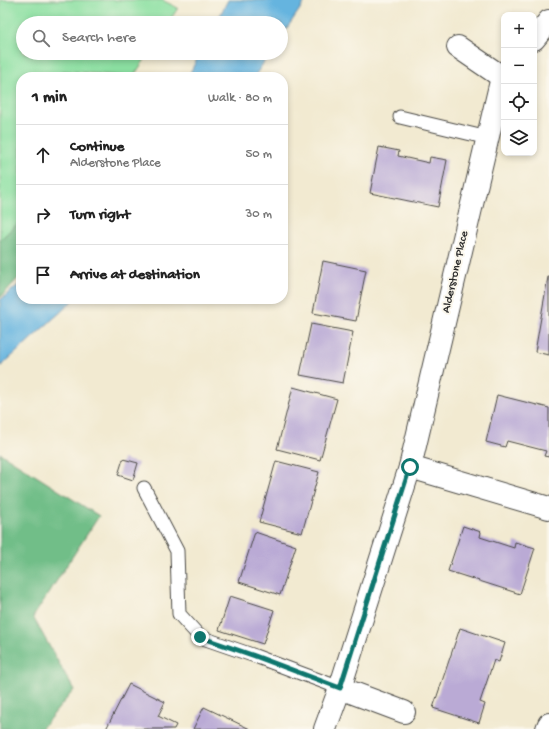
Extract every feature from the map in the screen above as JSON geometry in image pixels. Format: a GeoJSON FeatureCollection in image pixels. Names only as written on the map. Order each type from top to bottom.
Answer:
{"type":"FeatureCollection","features":[{"type":"Feature","properties":{"kind":"street"},"geometry":{"type":"LineString","coordinates":[[537,35],[549,21]]}},
{"type":"Feature","properties":{"kind":"street","name":"Alderstone Place"},"geometry":{"type":"LineString","coordinates":[[458,47],[501,75]]}},
{"type":"Feature","properties":{"kind":"street","name":"Alderstone Place"},"geometry":{"type":"LineString","coordinates":[[325,729],[340,688],[410,467],[501,84]]}},
{"type":"Feature","properties":{"kind":"street"},"geometry":{"type":"LineString","coordinates":[[410,467],[549,508]]}},
{"type":"Feature","properties":{"kind":"street"},"geometry":{"type":"LineString","coordinates":[[340,688],[404,712]]}},
{"type":"Feature","properties":{"kind":"street"},"geometry":{"type":"LineString","coordinates":[[547,729],[549,724]]}},
{"type":"Feature","properties":{"kind":"lane"},"geometry":{"type":"LineString","coordinates":[[400,117],[488,138]]}},
{"type":"Feature","properties":{"kind":"lane"},"geometry":{"type":"LineString","coordinates":[[144,488],[177,550],[179,614],[200,637],[340,688]]}},
{"type":"Feature","properties":{"kind":"green space"},"geometry":{"type":"Polygon","coordinates":[[[0,0],[162,0],[178,8],[173,16],[16,16],[16,60],[144,60],[136,72],[16,72],[16,226],[0,240],[0,0]]]}},
{"type":"Feature","properties":{"kind":"green space"},"geometry":{"type":"Polygon","coordinates":[[[16,225],[16,280],[0,298],[0,240],[16,225]]]}},
{"type":"Feature","properties":{"kind":"green space"},"geometry":{"type":"Polygon","coordinates":[[[0,453],[99,516],[33,617],[74,690],[41,729],[0,729],[0,453]]]}},
{"type":"Feature","properties":{"kind":"water"},"geometry":{"type":"Polygon","coordinates":[[[228,0],[306,0],[288,27],[288,16],[220,16],[228,0]]]}},
{"type":"Feature","properties":{"kind":"water"},"geometry":{"type":"Polygon","coordinates":[[[196,60],[265,60],[257,72],[190,72],[196,60]]]}},
{"type":"Feature","properties":{"kind":"water"},"geometry":{"type":"Polygon","coordinates":[[[16,287],[16,304],[69,304],[0,367],[0,300],[16,287]]]}},
{"type":"Feature","properties":{"kind":"building"},"geometry":{"type":"Polygon","coordinates":[[[379,147],[399,151],[398,156],[429,163],[430,157],[447,160],[438,207],[370,193],[379,147]]]}},
{"type":"Feature","properties":{"kind":"building"},"geometry":{"type":"Polygon","coordinates":[[[323,261],[366,270],[356,321],[313,313],[323,261]]]}},
{"type":"Feature","properties":{"kind":"building"},"geometry":{"type":"Polygon","coordinates":[[[549,277],[549,355],[535,352],[549,277]]]}},
{"type":"Feature","properties":{"kind":"building"},"geometry":{"type":"Polygon","coordinates":[[[311,324],[353,332],[343,383],[300,375],[311,324]]]}},
{"type":"Feature","properties":{"kind":"building"},"geometry":{"type":"Polygon","coordinates":[[[293,387],[337,399],[320,460],[277,449],[293,387]]]}},
{"type":"Feature","properties":{"kind":"building"},"geometry":{"type":"Polygon","coordinates":[[[497,395],[549,408],[549,457],[544,456],[546,451],[507,441],[505,447],[486,442],[497,395]]]}},
{"type":"Feature","properties":{"kind":"building"},"geometry":{"type":"Polygon","coordinates":[[[123,459],[138,463],[133,480],[118,475],[123,459]]]}},
{"type":"Feature","properties":{"kind":"building"},"geometry":{"type":"Polygon","coordinates":[[[276,461],[319,472],[302,533],[259,522],[276,461]]]}},
{"type":"Feature","properties":{"kind":"building"},"geometry":{"type":"Polygon","coordinates":[[[463,526],[481,532],[480,537],[514,548],[515,542],[535,548],[520,594],[448,571],[463,526]]]}},
{"type":"Feature","properties":{"kind":"building"},"geometry":{"type":"Polygon","coordinates":[[[255,532],[296,546],[280,595],[239,582],[255,532]]]}},
{"type":"Feature","properties":{"kind":"building"},"geometry":{"type":"Polygon","coordinates":[[[230,596],[274,610],[263,644],[219,630],[230,596]]]}},
{"type":"Feature","properties":{"kind":"building"},"geometry":{"type":"Polygon","coordinates":[[[460,628],[505,643],[499,662],[494,660],[480,702],[485,704],[479,723],[433,708],[460,628]]]}},
{"type":"Feature","properties":{"kind":"building"},"geometry":{"type":"Polygon","coordinates":[[[129,684],[165,702],[158,716],[176,725],[174,729],[106,729],[129,684]]]}},
{"type":"Feature","properties":{"kind":"building"},"geometry":{"type":"Polygon","coordinates":[[[204,707],[250,729],[193,729],[204,707]]]}},
{"type":"Feature","properties":{"kind":"route"},"geometry":{"type":"LineString","coordinates":[[200,637],[319,679],[340,688],[410,467]]}}]}
